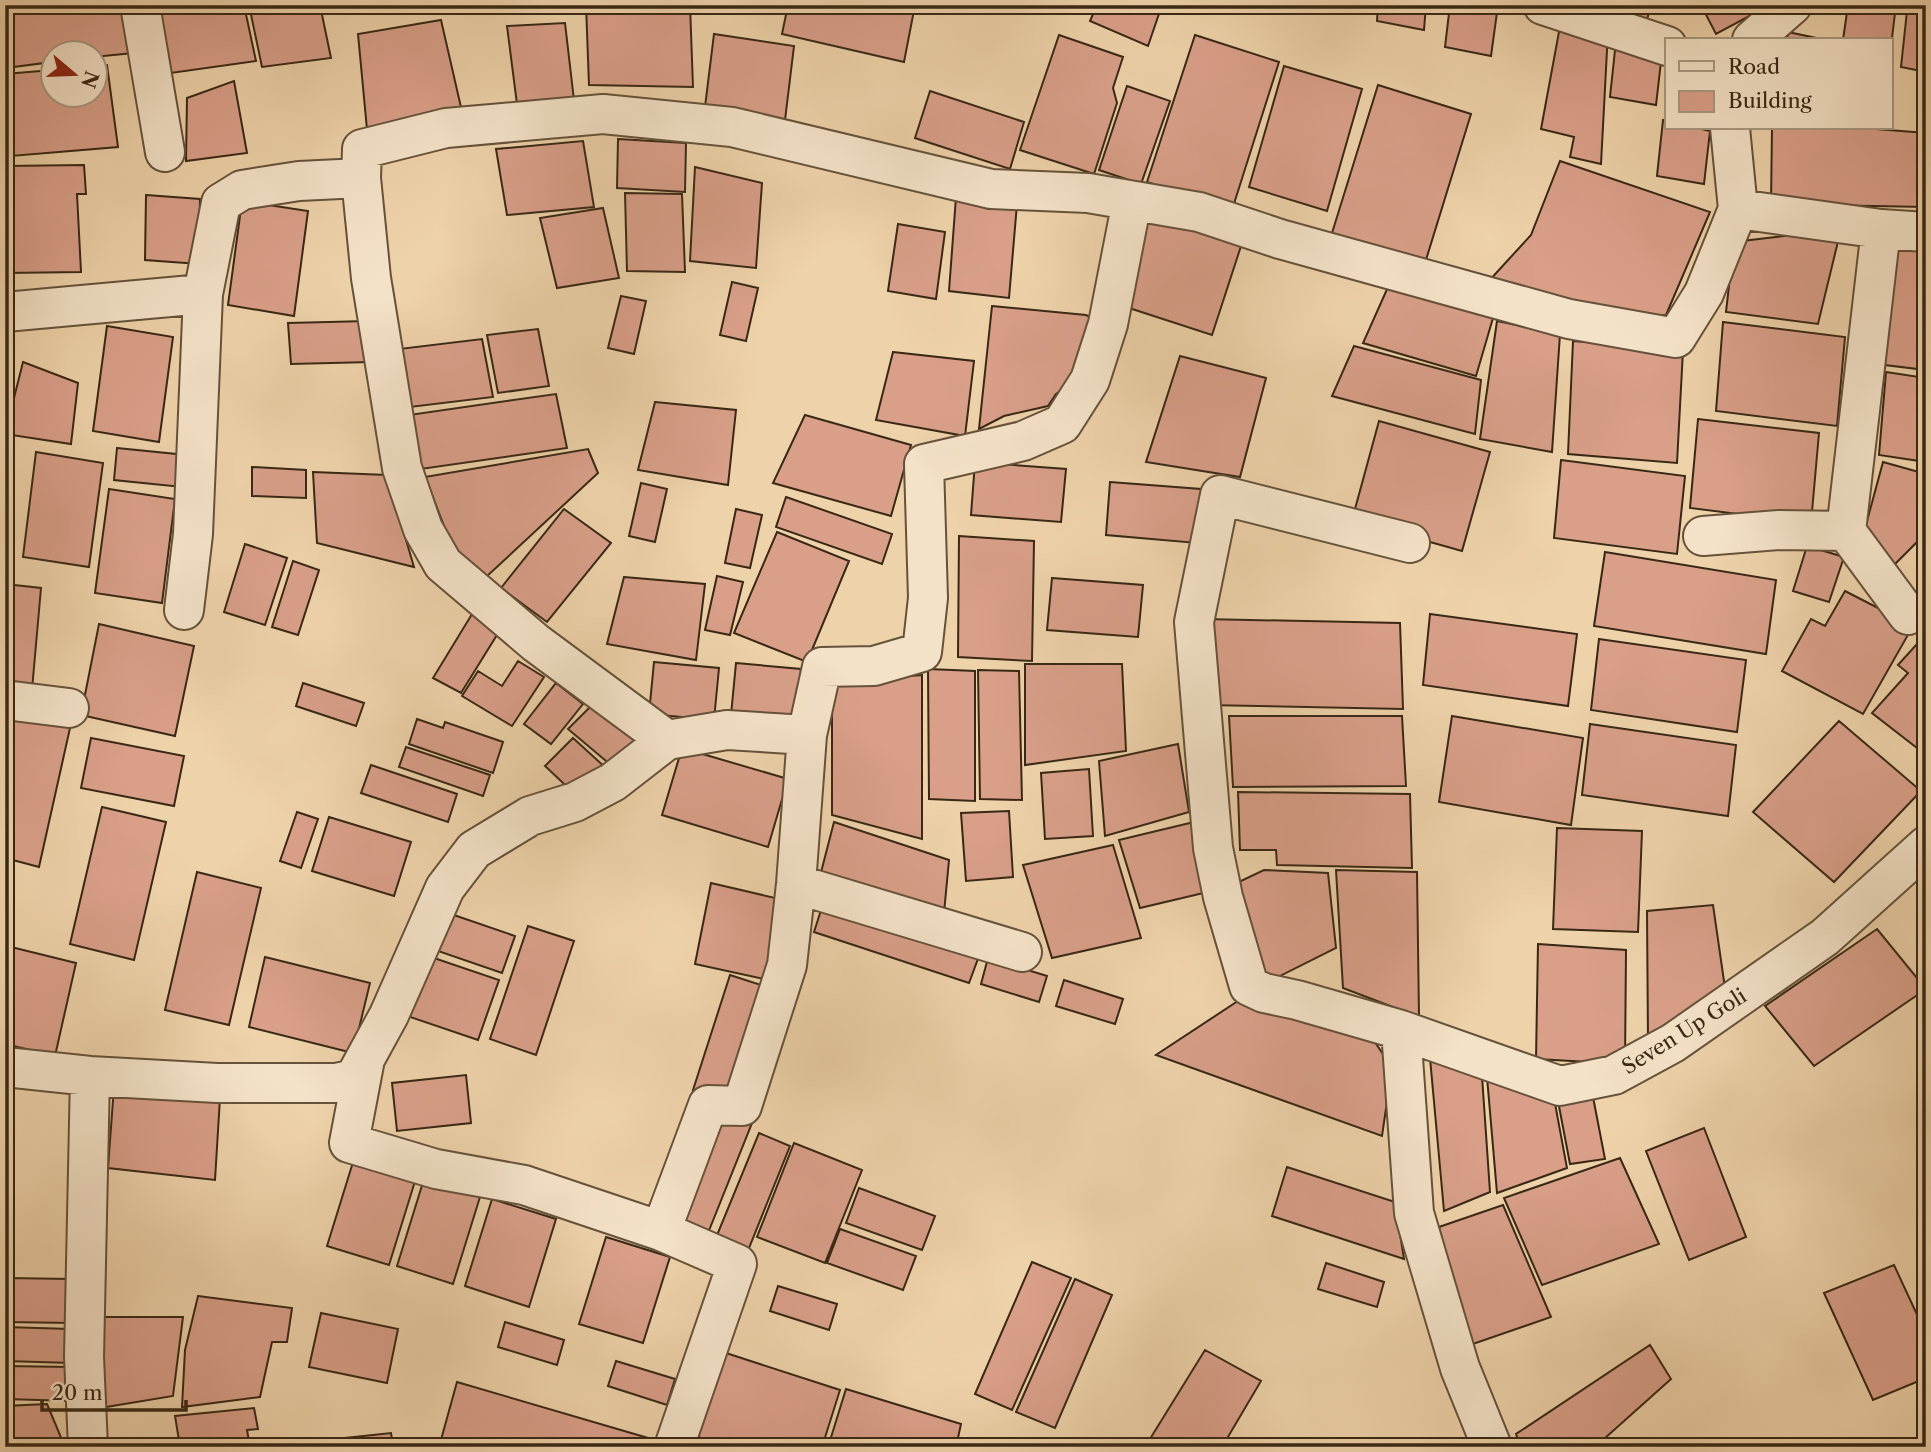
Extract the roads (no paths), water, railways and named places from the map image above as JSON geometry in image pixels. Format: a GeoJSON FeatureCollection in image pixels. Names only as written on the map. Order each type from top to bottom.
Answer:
{"type":"FeatureCollection","features":[{"type":"Feature","properties":{"kind":"street"},"geometry":{"type":"LineString","coordinates":[[140,5],[165,152]]}},
{"type":"Feature","properties":{"kind":"street"},"geometry":{"type":"LineString","coordinates":[[1543,5],[1665,45]]}},
{"type":"Feature","properties":{"kind":"street"},"geometry":{"type":"LineString","coordinates":[[1754,38],[1792,5]]}},
{"type":"Feature","properties":{"kind":"street"},"geometry":{"type":"LineString","coordinates":[[667,740],[536,643],[443,564],[423,529],[402,468],[371,278],[361,178],[362,149],[446,128],[603,114],[732,127],[991,189],[1088,193],[1199,212],[1280,239],[1569,319],[1676,338],[1704,293],[1738,209],[1730,130]]}},
{"type":"Feature","properties":{"kind":"street"},"geometry":{"type":"LineString","coordinates":[[184,610],[193,534],[203,294],[221,203],[242,190],[299,181],[361,178]]}},
{"type":"Feature","properties":{"kind":"street"},"geometry":{"type":"LineString","coordinates":[[661,1231],[708,1105],[742,1106],[786,965],[796,884],[807,735],[822,667],[874,666],[922,652],[928,598],[924,464],[1023,440],[1062,424],[1090,380],[1108,324],[1132,201]]}},
{"type":"Feature","properties":{"kind":"street"},"geometry":{"type":"LineString","coordinates":[[1738,209],[1881,229],[1926,232]]}},
{"type":"Feature","properties":{"kind":"street"},"geometry":{"type":"LineString","coordinates":[[1881,229],[1846,531],[1908,615]]}},
{"type":"Feature","properties":{"kind":"street"},"geometry":{"type":"LineString","coordinates":[[5,312],[203,294]]}},
{"type":"Feature","properties":{"kind":"street","name":"Seven Up Goli"},"geometry":{"type":"LineString","coordinates":[[1410,544],[1220,495],[1194,622],[1213,848],[1223,897],[1249,986],[1264,993],[1401,1030],[1560,1086],[1614,1075],[1673,1043],[1825,937],[1926,846]]}},
{"type":"Feature","properties":{"kind":"street"},"geometry":{"type":"LineString","coordinates":[[1703,536],[1779,530],[1846,531]]}},
{"type":"Feature","properties":{"kind":"street"},"geometry":{"type":"LineString","coordinates":[[5,700],[69,708]]}},
{"type":"Feature","properties":{"kind":"street"},"geometry":{"type":"LineString","coordinates":[[5,1067],[90,1076],[217,1083],[336,1083],[354,1079],[412,965],[444,888],[474,850],[530,816],[575,802],[613,782],[667,740],[727,730],[807,735]]}},
{"type":"Feature","properties":{"kind":"street"},"geometry":{"type":"LineString","coordinates":[[796,884],[1022,952]]}},
{"type":"Feature","properties":{"kind":"street"},"geometry":{"type":"LineString","coordinates":[[1401,1030],[1414,1213],[1460,1368],[1492,1447]]}},
{"type":"Feature","properties":{"kind":"street"},"geometry":{"type":"LineString","coordinates":[[365,1059],[349,1143],[436,1169],[524,1185],[661,1231],[737,1264],[674,1447]]}},
{"type":"Feature","properties":{"kind":"street"},"geometry":{"type":"LineString","coordinates":[[88,1447],[84,1357],[90,1076]]}}]}
